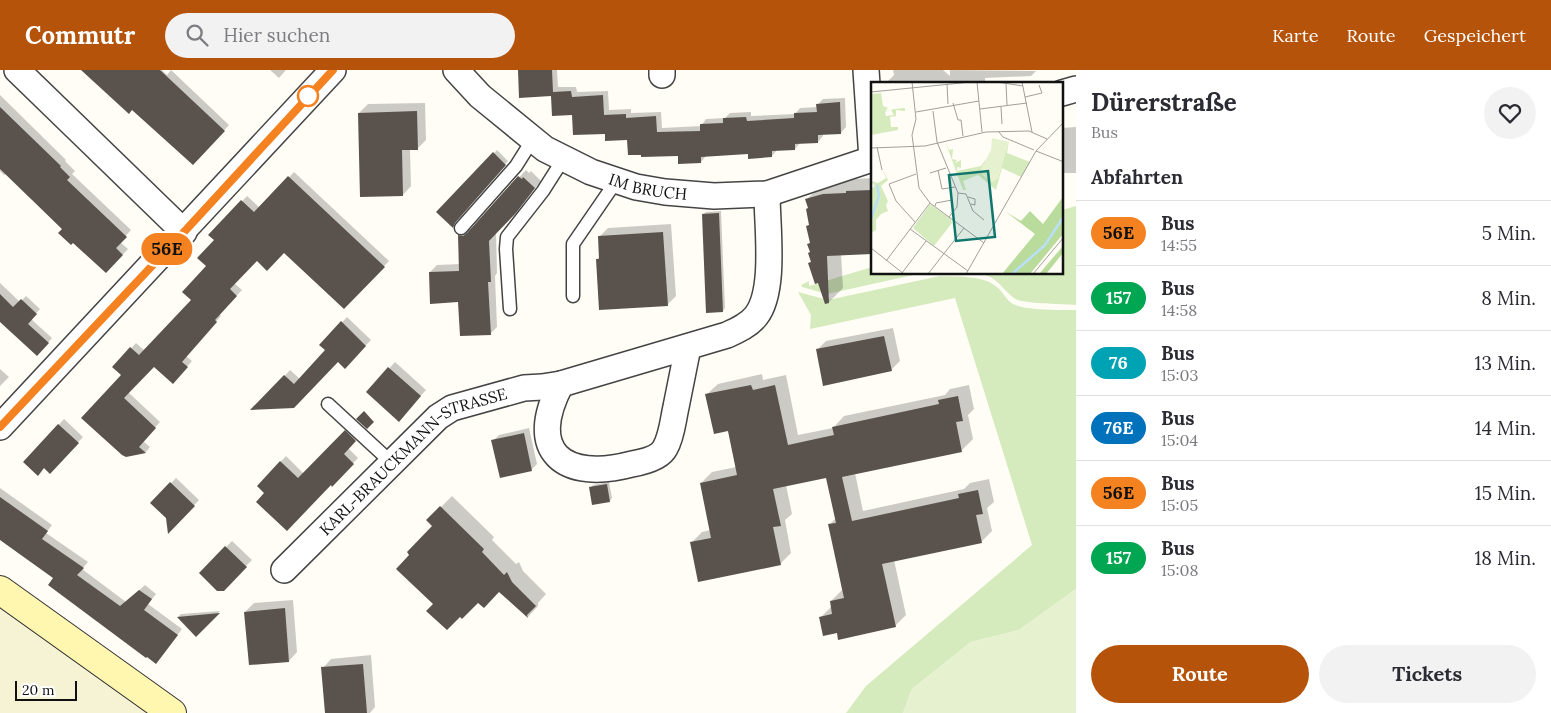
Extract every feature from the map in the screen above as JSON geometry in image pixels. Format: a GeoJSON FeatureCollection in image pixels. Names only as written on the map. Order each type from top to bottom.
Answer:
{"type":"FeatureCollection","features":[{"type":"Feature","properties":{"kind":"street"},"geometry":{"type":"LineString","coordinates":[[17,70],[184,232]]}},
{"type":"Feature","properties":{"kind":"street"},"geometry":{"type":"LineString","coordinates":[[0,427],[184,232],[333,70]]}},
{"type":"Feature","properties":{"kind":"street","name":"IM BRUCH"},"geometry":{"type":"LineString","coordinates":[[456,70],[480,96],[545,148],[591,172],[636,187],[665,192],[714,196],[767,194],[871,159]]}},
{"type":"Feature","properties":{"kind":"street"},"geometry":{"type":"LineString","coordinates":[[866,70],[871,144]]}},
{"type":"Feature","properties":{"kind":"street","name":"KARL-BRAUCKMANN-STRASSE"},"geometry":{"type":"LineString","coordinates":[[284,570],[438,417],[452,408],[524,388],[542,388],[561,384],[728,335],[743,328],[756,316],[764,300],[768,280],[767,194]]}},
{"type":"Feature","properties":{"kind":"street"},"geometry":{"type":"LineString","coordinates":[[561,384],[552,401],[548,420],[547,438],[553,452],[569,465],[585,470],[614,469],[648,460],[665,449],[674,422],[688,347]]}},
{"type":"Feature","properties":{"kind":"street"},"geometry":{"type":"LineString","coordinates":[[0,590],[172,713]]}},
{"type":"Feature","properties":{"kind":"lane"},"geometry":{"type":"LineString","coordinates":[[461,228],[516,166],[533,139]]}},
{"type":"Feature","properties":{"kind":"lane"},"geometry":{"type":"LineString","coordinates":[[510,309],[507,237],[543,191],[564,158]]}},
{"type":"Feature","properties":{"kind":"lane"},"geometry":{"type":"LineString","coordinates":[[573,296],[573,244],[617,180]]}},
{"type":"Feature","properties":{"kind":"lane"},"geometry":{"type":"LineString","coordinates":[[328,404],[392,463]]}},
{"type":"Feature","properties":{"kind":"shaded area"},"geometry":{"type":"Polygon","coordinates":[[[0,590],[172,713],[0,713],[0,590]]]}},
{"type":"Feature","properties":{"kind":"green space"},"geometry":{"type":"Polygon","coordinates":[[[1076,206],[1076,305],[1018,300],[992,278],[984,275],[1064,275],[1064,209],[1076,206]]]}},
{"type":"Feature","properties":{"kind":"green space"},"geometry":{"type":"Polygon","coordinates":[[[871,267],[871,275],[913,275],[827,294],[802,287],[801,285],[809,281],[809,286],[871,267]]]}},
{"type":"Feature","properties":{"kind":"green space"},"geometry":{"type":"Polygon","coordinates":[[[940,276],[970,277],[984,280],[997,287],[1011,303],[1026,308],[1076,310],[1076,589],[1019,630],[971,642],[912,689],[903,713],[846,713],[866,686],[1032,545],[955,298],[810,329],[811,315],[798,292],[828,300],[940,276]]]}},
{"type":"Feature","properties":{"kind":"green space"},"geometry":{"type":"Polygon","coordinates":[[[1076,589],[1076,713],[903,713],[912,689],[971,642],[1019,630],[1076,589]]]}},
{"type":"Feature","properties":{"kind":"building"},"geometry":{"type":"Polygon","coordinates":[[[81,70],[160,70],[225,131],[193,165],[132,110],[129,114],[81,70]]]}},
{"type":"Feature","properties":{"kind":"building"},"geometry":{"type":"Polygon","coordinates":[[[518,70],[552,70],[553,92],[571,91],[572,97],[603,95],[604,115],[626,114],[626,118],[656,116],[657,132],[700,131],[700,124],[723,123],[723,118],[746,117],[747,121],[794,118],[794,113],[817,112],[816,104],[840,102],[841,134],[818,135],[818,143],[795,144],[795,150],[772,151],[772,157],[748,159],[748,154],[701,157],[701,163],[678,164],[678,156],[641,157],[641,155],[628,155],[627,140],[605,141],[605,134],[573,135],[572,115],[552,116],[551,96],[519,98],[518,70]]]}},
{"type":"Feature","properties":{"kind":"building"},"geometry":{"type":"Polygon","coordinates":[[[0,107],[61,166],[70,177],[67,180],[127,237],[116,248],[123,255],[106,273],[73,243],[71,245],[58,233],[62,229],[0,169],[0,107]]]}},
{"type":"Feature","properties":{"kind":"building"},"geometry":{"type":"Polygon","coordinates":[[[417,111],[418,150],[402,150],[403,196],[360,197],[358,113],[417,111]]]}},
{"type":"Feature","properties":{"kind":"building"},"geometry":{"type":"Polygon","coordinates":[[[493,152],[506,165],[455,223],[453,228],[436,212],[493,152]]]}},
{"type":"Feature","properties":{"kind":"building"},"geometry":{"type":"Polygon","coordinates":[[[288,176],[385,267],[344,309],[284,253],[267,271],[257,261],[230,289],[237,296],[215,320],[217,322],[182,362],[188,367],[173,384],[154,367],[124,398],[156,428],[139,447],[146,453],[126,457],[122,455],[81,418],[121,375],[112,367],[130,347],[139,355],[191,300],[182,292],[206,266],[197,258],[214,240],[208,235],[241,200],[254,212],[288,176]]]}},
{"type":"Feature","properties":{"kind":"building"},"geometry":{"type":"Polygon","coordinates":[[[518,176],[522,179],[523,177],[535,188],[516,213],[489,241],[491,282],[488,282],[491,335],[460,336],[458,302],[430,304],[429,272],[459,271],[458,235],[463,236],[467,233],[518,176]]]}},
{"type":"Feature","properties":{"kind":"building"},"geometry":{"type":"Polygon","coordinates":[[[871,190],[871,254],[827,256],[829,303],[825,304],[818,283],[815,284],[808,263],[811,262],[807,244],[810,243],[806,226],[809,225],[806,209],[808,208],[805,199],[823,194],[846,193],[846,191],[871,190]]]}},
{"type":"Feature","properties":{"kind":"building"},"geometry":{"type":"Polygon","coordinates":[[[719,213],[723,312],[706,313],[702,214],[719,213]]]}},
{"type":"Feature","properties":{"kind":"building"},"geometry":{"type":"Polygon","coordinates":[[[663,232],[668,306],[599,310],[596,259],[599,259],[598,236],[663,232]]]}},
{"type":"Feature","properties":{"kind":"building"},"geometry":{"type":"Polygon","coordinates":[[[0,294],[13,307],[21,299],[37,314],[28,324],[49,343],[37,356],[0,322],[0,294]]]}},
{"type":"Feature","properties":{"kind":"building"},"geometry":{"type":"Polygon","coordinates":[[[341,321],[366,346],[345,369],[338,362],[294,408],[250,410],[284,375],[294,384],[325,350],[319,345],[341,321]]]}},
{"type":"Feature","properties":{"kind":"building"},"geometry":{"type":"Polygon","coordinates":[[[884,336],[892,371],[823,386],[816,349],[884,336]]]}},
{"type":"Feature","properties":{"kind":"building"},"geometry":{"type":"Polygon","coordinates":[[[388,367],[421,396],[399,422],[366,392],[388,367]]]}},
{"type":"Feature","properties":{"kind":"building"},"geometry":{"type":"Polygon","coordinates":[[[751,385],[753,390],[775,385],[788,445],[834,435],[832,427],[939,404],[938,400],[958,396],[963,421],[956,422],[962,452],[842,477],[852,521],[959,498],[958,494],[978,490],[983,514],[976,515],[982,543],[882,564],[896,627],[838,640],[837,633],[823,636],[819,617],[832,614],[830,601],[844,598],[828,524],[836,523],[826,478],[773,489],[781,526],[773,527],[781,565],[698,582],[690,542],[711,538],[700,483],[737,475],[728,431],[714,434],[705,394],[751,385]]]}},
{"type":"Feature","properties":{"kind":"building"},"geometry":{"type":"Polygon","coordinates":[[[364,411],[374,422],[367,429],[356,419],[364,411]]]}},
{"type":"Feature","properties":{"kind":"building"},"geometry":{"type":"Polygon","coordinates":[[[58,424],[79,443],[50,474],[44,468],[38,476],[23,462],[58,424]]]}},
{"type":"Feature","properties":{"kind":"building"},"geometry":{"type":"Polygon","coordinates":[[[345,430],[356,441],[344,454],[354,464],[287,531],[256,502],[264,493],[257,486],[280,461],[298,478],[345,430]]]}},
{"type":"Feature","properties":{"kind":"building"},"geometry":{"type":"Polygon","coordinates":[[[524,433],[532,471],[500,478],[491,440],[524,433]]]}},
{"type":"Feature","properties":{"kind":"building"},"geometry":{"type":"Polygon","coordinates":[[[170,482],[195,506],[168,534],[166,518],[150,503],[170,482]]]}},
{"type":"Feature","properties":{"kind":"building"},"geometry":{"type":"Polygon","coordinates":[[[607,484],[610,502],[592,505],[589,487],[607,484]]]}},
{"type":"Feature","properties":{"kind":"building"},"geometry":{"type":"Polygon","coordinates":[[[0,497],[48,531],[42,539],[84,568],[77,575],[120,606],[139,590],[152,599],[144,610],[178,635],[156,664],[48,585],[53,578],[0,540],[0,497]]]}},
{"type":"Feature","properties":{"kind":"building"},"geometry":{"type":"Polygon","coordinates":[[[440,506],[484,549],[482,552],[504,575],[507,572],[512,582],[536,606],[527,615],[528,618],[499,592],[484,608],[478,603],[462,619],[460,617],[447,630],[426,611],[433,604],[396,569],[409,555],[407,552],[432,526],[426,520],[440,506]]]}},
{"type":"Feature","properties":{"kind":"building"},"geometry":{"type":"Polygon","coordinates":[[[225,546],[247,567],[224,591],[217,591],[199,573],[225,546]]]}},
{"type":"Feature","properties":{"kind":"building"},"geometry":{"type":"Polygon","coordinates":[[[285,608],[289,662],[249,665],[244,612],[285,608]]]}},
{"type":"Feature","properties":{"kind":"building"},"geometry":{"type":"Polygon","coordinates":[[[220,613],[196,637],[177,617],[220,613]]]}},
{"type":"Feature","properties":{"kind":"building"},"geometry":{"type":"Polygon","coordinates":[[[363,664],[367,713],[325,713],[321,667],[363,664]]]}},
{"type":"Feature","properties":{"kind":"bus line","name":"56E"},"geometry":{"type":"LineString","coordinates":[[0,427],[184,232],[333,70]]}}]}
